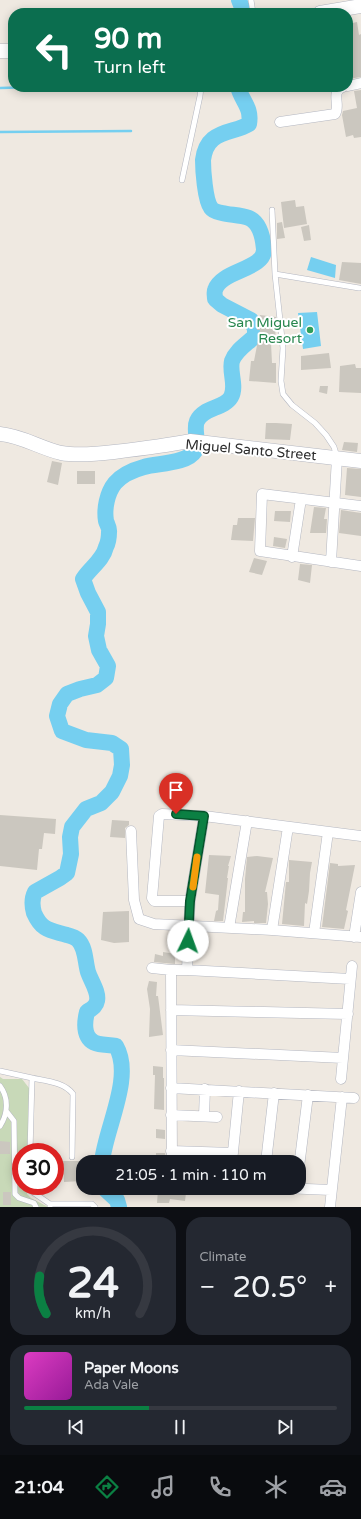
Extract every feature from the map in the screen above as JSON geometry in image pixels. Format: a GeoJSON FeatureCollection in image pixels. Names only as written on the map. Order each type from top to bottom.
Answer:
{"type":"FeatureCollection","features":[{"type":"Feature","properties":{"kind":"main road"},"geometry":{"type":"LineString","coordinates":[[349,8],[361,6]]}},
{"type":"Feature","properties":{"kind":"main road","name":"Miguel Santo Street"},"geometry":{"type":"LineString","coordinates":[[0,434],[16,436],[61,453],[97,454],[196,442],[361,461]]}},
{"type":"Feature","properties":{"kind":"street"},"geometry":{"type":"LineString","coordinates":[[280,122],[335,114],[337,111],[337,92]]}},
{"type":"Feature","properties":{"kind":"street"},"geometry":{"type":"LineString","coordinates":[[331,562],[337,458]]}},
{"type":"Feature","properties":{"kind":"street"},"geometry":{"type":"LineString","coordinates":[[361,506],[262,494],[260,551],[292,557],[361,566]]}},
{"type":"Feature","properties":{"kind":"street"},"geometry":{"type":"LineString","coordinates":[[292,557],[301,499]]}},
{"type":"Feature","properties":{"kind":"street"},"geometry":{"type":"LineString","coordinates":[[190,901],[154,901],[152,898],[159,816],[162,814],[204,816],[361,836]]}},
{"type":"Feature","properties":{"kind":"street"},"geometry":{"type":"LineString","coordinates":[[187,970],[190,901],[204,816]]}},
{"type":"Feature","properties":{"kind":"street"},"geometry":{"type":"LineString","coordinates":[[229,928],[247,822]]}},
{"type":"Feature","properties":{"kind":"street"},"geometry":{"type":"LineString","coordinates":[[272,930],[288,827]]}},
{"type":"Feature","properties":{"kind":"street"},"geometry":{"type":"LineString","coordinates":[[131,831],[134,900],[139,919],[154,924],[189,927],[272,930],[358,937],[361,892]]}},
{"type":"Feature","properties":{"kind":"street"},"geometry":{"type":"LineString","coordinates":[[314,933],[328,832]]}},
{"type":"Feature","properties":{"kind":"street"},"geometry":{"type":"LineString","coordinates":[[341,1079],[352,966]]}},
{"type":"Feature","properties":{"kind":"street"},"geometry":{"type":"LineString","coordinates":[[152,968],[350,979]]}},
{"type":"Feature","properties":{"kind":"street"},"geometry":{"type":"LineString","coordinates":[[171,970],[171,1155]]}},
{"type":"Feature","properties":{"kind":"street"},"geometry":{"type":"LineString","coordinates":[[171,1010],[348,1014]]}},
{"type":"Feature","properties":{"kind":"street"},"geometry":{"type":"LineString","coordinates":[[171,1050],[343,1058]]}},
{"type":"Feature","properties":{"kind":"street"},"geometry":{"type":"LineString","coordinates":[[171,1088],[354,1098]]}},
{"type":"Feature","properties":{"kind":"street"},"geometry":{"type":"LineString","coordinates":[[204,1116],[206,1090]]}},
{"type":"Feature","properties":{"kind":"street"},"geometry":{"type":"LineString","coordinates":[[232,1155],[239,1091]]}},
{"type":"Feature","properties":{"kind":"street"},"geometry":{"type":"LineString","coordinates":[[267,1155],[274,1093]]}},
{"type":"Feature","properties":{"kind":"street"},"geometry":{"type":"LineString","coordinates":[[300,1155],[308,1095]]}},
{"type":"Feature","properties":{"kind":"street"},"geometry":{"type":"LineString","coordinates":[[330,1207],[342,1097]]}},
{"type":"Feature","properties":{"kind":"street"},"geometry":{"type":"LineString","coordinates":[[171,1115],[217,1117]]}},
{"type":"Feature","properties":{"kind":"street"},"geometry":{"type":"LineString","coordinates":[[171,1151],[212,1155]]}},
{"type":"Feature","properties":{"kind":"street"},"geometry":{"type":"LineString","coordinates":[[306,1189],[331,1190]]}},
{"type":"Feature","properties":{"kind":"lane"},"geometry":{"type":"LineString","coordinates":[[182,180],[200,92]]}},
{"type":"Feature","properties":{"kind":"lane"},"geometry":{"type":"LineString","coordinates":[[272,210],[283,348],[281,381],[283,394],[292,405],[315,423],[326,435],[334,447],[337,458]]}},
{"type":"Feature","properties":{"kind":"lane"},"geometry":{"type":"LineString","coordinates":[[276,274],[359,288]]}},
{"type":"Feature","properties":{"kind":"lane"},"geometry":{"type":"LineString","coordinates":[[0,1071],[61,1084],[69,1089],[73,1094],[72,1157]]}},
{"type":"Feature","properties":{"kind":"lane"},"geometry":{"type":"LineString","coordinates":[[30,1143],[32,1078]]}},
{"type":"Feature","properties":{"kind":"lane"},"geometry":{"type":"LineString","coordinates":[[0,1086],[6,1100],[4,1121],[0,1126]]}},
{"type":"Feature","properties":{"kind":"lane"},"geometry":{"type":"LineString","coordinates":[[6,1112],[14,1120],[15,1194],[19,1198],[34,1203],[36,1207]]}},
{"type":"Feature","properties":{"kind":"lane"},"geometry":{"type":"LineString","coordinates":[[36,1195],[50,1205],[92,1204],[95,1207]]}},
{"type":"Feature","properties":{"kind":"green space"},"geometry":{"type":"Polygon","coordinates":[[[0,1077],[3,1079],[22,1079],[29,1088],[28,1143],[12,1143],[12,1195],[28,1195],[48,1207],[0,1207],[0,1077]]]}},
{"type":"Feature","properties":{"kind":"water"},"geometry":{"type":"Polygon","coordinates":[[[311,257],[336,265],[335,278],[307,270],[311,257]]]}},
{"type":"Feature","properties":{"kind":"water","name":"San Miguel Resort"},"geometry":{"type":"Polygon","coordinates":[[[317,312],[321,346],[303,349],[298,313],[317,312]]]}},
{"type":"Feature","properties":{"kind":"building"},"geometry":{"type":"Polygon","coordinates":[[[357,22],[359,35],[361,34],[361,77],[353,78],[353,23],[357,22]]]}},
{"type":"Feature","properties":{"kind":"building"},"geometry":{"type":"Polygon","coordinates":[[[361,90],[361,137],[354,138],[353,135],[346,137],[342,115],[343,111],[357,108],[354,91],[361,90]]]}},
{"type":"Feature","properties":{"kind":"building"},"geometry":{"type":"Polygon","coordinates":[[[295,200],[296,207],[304,206],[307,224],[284,228],[281,202],[295,200]]]}},
{"type":"Feature","properties":{"kind":"building"},"geometry":{"type":"Polygon","coordinates":[[[282,222],[285,238],[277,239],[277,223],[282,222]]]}},
{"type":"Feature","properties":{"kind":"building"},"geometry":{"type":"Polygon","coordinates":[[[309,225],[311,240],[304,241],[301,227],[309,225]]]}},
{"type":"Feature","properties":{"kind":"building"},"geometry":{"type":"Polygon","coordinates":[[[342,262],[361,263],[361,284],[339,280],[342,262]]]}},
{"type":"Feature","properties":{"kind":"building"},"geometry":{"type":"Polygon","coordinates":[[[260,315],[276,317],[275,344],[271,343],[272,363],[276,363],[276,383],[249,381],[251,361],[254,361],[260,330],[257,330],[260,315]]]}},
{"type":"Feature","properties":{"kind":"building"},"geometry":{"type":"Polygon","coordinates":[[[329,353],[331,368],[301,370],[301,356],[329,353]]]}},
{"type":"Feature","properties":{"kind":"building"},"geometry":{"type":"Polygon","coordinates":[[[355,364],[356,368],[361,368],[361,393],[339,392],[340,366],[355,364]]]}},
{"type":"Feature","properties":{"kind":"building"},"geometry":{"type":"Polygon","coordinates":[[[320,386],[328,386],[327,394],[319,392],[320,386]]]}},
{"type":"Feature","properties":{"kind":"building"},"geometry":{"type":"Polygon","coordinates":[[[266,423],[292,424],[290,440],[265,439],[266,423]]]}},
{"type":"Feature","properties":{"kind":"building"},"geometry":{"type":"Polygon","coordinates":[[[344,442],[358,443],[357,452],[342,450],[344,442]]]}},
{"type":"Feature","properties":{"kind":"building"},"geometry":{"type":"Polygon","coordinates":[[[52,461],[62,463],[58,485],[47,482],[52,461]]]}},
{"type":"Feature","properties":{"kind":"building"},"geometry":{"type":"Polygon","coordinates":[[[347,468],[361,469],[361,497],[345,495],[347,468]]]}},
{"type":"Feature","properties":{"kind":"building"},"geometry":{"type":"Polygon","coordinates":[[[77,471],[95,471],[95,484],[77,484],[77,471]]]}},
{"type":"Feature","properties":{"kind":"building"},"geometry":{"type":"Polygon","coordinates":[[[314,507],[326,508],[324,519],[327,519],[326,533],[310,533],[314,507]]]}},
{"type":"Feature","properties":{"kind":"building"},"geometry":{"type":"Polygon","coordinates":[[[341,510],[361,513],[361,536],[339,533],[341,510]]]}},
{"type":"Feature","properties":{"kind":"building"},"geometry":{"type":"Polygon","coordinates":[[[275,511],[291,511],[290,522],[274,521],[275,511]]]}},
{"type":"Feature","properties":{"kind":"building"},"geometry":{"type":"Polygon","coordinates":[[[238,518],[255,518],[253,541],[231,540],[233,525],[237,525],[238,518]]]}},
{"type":"Feature","properties":{"kind":"building"},"geometry":{"type":"Polygon","coordinates":[[[274,537],[287,539],[285,548],[273,546],[274,537]]]}},
{"type":"Feature","properties":{"kind":"building"},"geometry":{"type":"Polygon","coordinates":[[[254,558],[267,561],[262,575],[249,572],[254,558]]]}},
{"type":"Feature","properties":{"kind":"building"},"geometry":{"type":"Polygon","coordinates":[[[300,564],[312,565],[310,583],[298,580],[300,564]]]}},
{"type":"Feature","properties":{"kind":"building"},"geometry":{"type":"Polygon","coordinates":[[[0,815],[56,819],[55,834],[44,833],[42,849],[39,849],[37,870],[0,866],[0,815]]]}},
{"type":"Feature","properties":{"kind":"building"},"geometry":{"type":"Polygon","coordinates":[[[112,820],[129,821],[129,825],[125,828],[125,838],[110,837],[112,820]]]}},
{"type":"Feature","properties":{"kind":"building"},"geometry":{"type":"Polygon","coordinates":[[[209,855],[231,856],[228,866],[223,921],[214,921],[216,911],[218,910],[219,895],[205,893],[209,855]]]}},
{"type":"Feature","properties":{"kind":"building"},"geometry":{"type":"Polygon","coordinates":[[[257,856],[273,858],[265,892],[267,892],[268,904],[266,923],[254,923],[254,921],[242,922],[243,912],[245,912],[247,857],[257,856]]]}},
{"type":"Feature","properties":{"kind":"building"},"geometry":{"type":"Polygon","coordinates":[[[289,860],[312,862],[307,904],[305,903],[304,926],[282,924],[286,882],[289,882],[289,860]]]}},
{"type":"Feature","properties":{"kind":"building"},"geometry":{"type":"Polygon","coordinates":[[[330,863],[338,864],[338,866],[355,865],[346,910],[348,911],[344,929],[322,927],[330,863]]]}},
{"type":"Feature","properties":{"kind":"building"},"geometry":{"type":"Polygon","coordinates":[[[129,911],[129,942],[114,943],[101,940],[103,912],[129,911]]]}},
{"type":"Feature","properties":{"kind":"building"},"geometry":{"type":"Polygon","coordinates":[[[163,952],[175,954],[175,964],[154,962],[155,954],[163,956],[163,952]]]}},
{"type":"Feature","properties":{"kind":"building"},"geometry":{"type":"Polygon","coordinates":[[[149,981],[157,982],[156,996],[158,996],[163,1035],[149,1037],[150,1009],[147,989],[149,981]]]}},
{"type":"Feature","properties":{"kind":"building"},"geometry":{"type":"Polygon","coordinates":[[[153,1066],[163,1067],[164,1110],[154,1109],[155,1075],[153,1075],[153,1066]]]}},
{"type":"Feature","properties":{"kind":"building"},"geometry":{"type":"Polygon","coordinates":[[[156,1129],[165,1130],[165,1139],[156,1138],[156,1129]]]}},
{"type":"Feature","properties":{"kind":"building"},"geometry":{"type":"Polygon","coordinates":[[[0,1141],[10,1142],[10,1154],[0,1154],[0,1141]]]}},
{"type":"Feature","properties":{"kind":"building"},"geometry":{"type":"Polygon","coordinates":[[[156,1153],[165,1153],[165,1155],[156,1155],[156,1153]]]}},
{"type":"Feature","properties":{"kind":"building"},"geometry":{"type":"Polygon","coordinates":[[[64,1161],[76,1161],[76,1181],[64,1182],[64,1161]]]}},
{"type":"Feature","properties":{"kind":"building"},"geometry":{"type":"Polygon","coordinates":[[[3,1192],[11,1192],[11,1205],[3,1205],[3,1192]]]}},
{"type":"Feature","properties":{"kind":"building"},"geometry":{"type":"Polygon","coordinates":[[[158,1195],[186,1195],[185,1201],[170,1199],[169,1203],[157,1203],[158,1195]]]}},
{"type":"Feature","properties":{"kind":"waterway"},"geometry":{"type":"LineString","coordinates":[[239,0],[242,8]]}},
{"type":"Feature","properties":{"kind":"waterway"},"geometry":{"type":"LineString","coordinates":[[0,88],[8,88]]}},
{"type":"Feature","properties":{"kind":"waterway"},"geometry":{"type":"LineString","coordinates":[[103,1155],[120,1088],[122,1073],[121,1059],[116,1046],[99,1044],[87,1036],[85,1027],[87,1012],[96,1005],[97,998],[96,990],[88,972],[81,943],[73,937],[51,931],[43,927],[34,913],[33,899],[35,892],[67,873],[71,854],[70,837],[72,827],[86,809],[101,803],[112,792],[120,776],[122,765],[121,749],[112,743],[86,740],[62,731],[57,716],[60,704],[67,694],[97,685],[106,678],[108,666],[99,650],[96,636],[98,612],[88,593],[83,579],[102,556],[109,538],[109,528],[106,521],[105,511],[110,491],[118,480],[132,471],[140,468],[179,461],[191,455],[195,451],[197,440],[197,421],[204,413],[224,404],[231,397],[233,393],[231,370],[232,361],[239,350],[255,336],[255,329],[251,320],[222,305],[215,299],[215,290],[219,283],[225,278],[251,266],[258,261],[262,256],[264,249],[262,236],[253,220],[243,216],[225,214],[211,208],[207,199],[203,171],[204,154],[211,141],[217,136],[249,124],[250,118],[248,109],[240,92]]}},
{"type":"Feature","properties":{"kind":"waterway"},"geometry":{"type":"LineString","coordinates":[[0,132],[131,131]]}},
{"type":"Feature","properties":{"kind":"waterway"},"geometry":{"type":"LineString","coordinates":[[112,1195],[117,1200],[119,1207]]}},
{"type":"Feature","properties":{"kind":"slow traffic"},"geometry":{"type":"LineString","coordinates":[[193,887],[197,857]]}},
{"type":"Feature","properties":{"kind":"place","name":"San Miguel Resort"},"geometry":{"type":"Point","coordinates":[310,330]}},
{"type":"Feature","properties":{"kind":"route"},"geometry":{"type":"LineString","coordinates":[[176,814],[204,816],[190,901],[188,941]]}}]}
